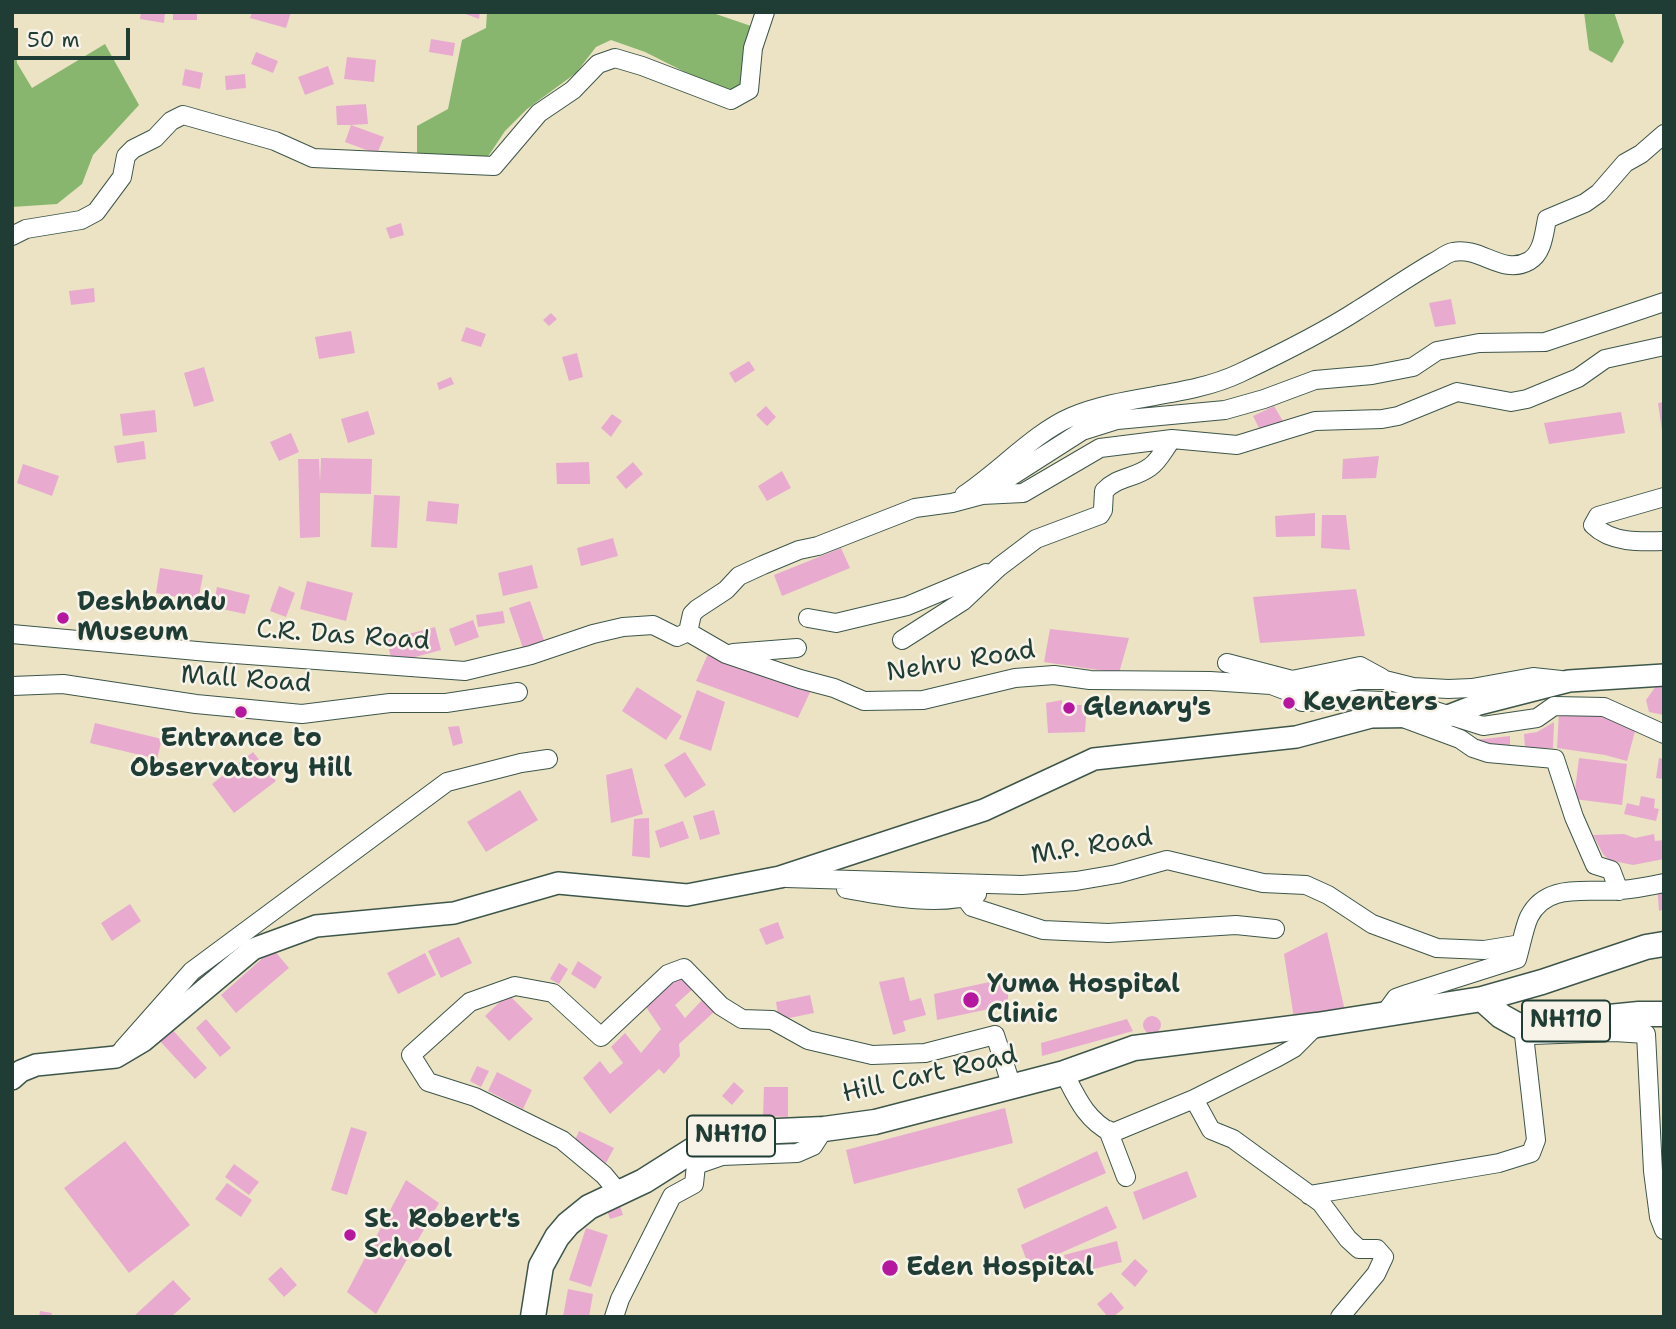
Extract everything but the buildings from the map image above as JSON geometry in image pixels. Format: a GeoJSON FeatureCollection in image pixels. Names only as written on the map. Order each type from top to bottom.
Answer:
{"type":"FeatureCollection","features":[{"type":"Feature","properties":{"kind":"highway","name":"Hill Cart Road"},"geometry":{"type":"LineString","coordinates":[[533,1317],[541,1266],[557,1237],[578,1215],[644,1181],[693,1150],[721,1139],[755,1132],[824,1129],[887,1119],[1065,1073],[1134,1048],[1317,1025],[1479,999],[1542,982],[1646,947],[1664,944]]}},
{"type":"Feature","properties":{"kind":"highway","name":"NH110"},"geometry":{"type":"LineString","coordinates":[[1479,999],[1521,1031],[1639,1014],[1664,1014]]}},
{"type":"Feature","properties":{"kind":"main road"},"geometry":{"type":"LineString","coordinates":[[15,1073],[36,1065],[116,1057],[143,1041],[253,948],[316,926],[454,913],[558,883],[687,895],[780,877],[984,810],[1094,759],[1296,737],[1371,717],[1448,716],[1479,704],[1569,681],[1664,675]]}},
{"type":"Feature","properties":{"kind":"street"},"geometry":{"type":"LineString","coordinates":[[12,236],[26,229],[81,220],[96,212],[122,177],[126,156],[133,149],[155,138],[171,121],[183,115],[275,141],[313,158],[494,166],[539,113],[573,90],[598,64],[615,58],[731,100],[749,90],[753,48],[765,12]]}},
{"type":"Feature","properties":{"kind":"street"},"geometry":{"type":"LineString","coordinates":[[953,503],[988,479],[1055,425],[1074,416],[1188,391],[1239,373],[1358,310],[1400,281],[1452,252],[1472,252],[1504,266],[1532,260],[1543,243],[1547,219],[1585,203],[1599,192],[1625,163],[1662,138]]}},
{"type":"Feature","properties":{"kind":"street"},"geometry":{"type":"LineString","coordinates":[[982,495],[1082,430],[1117,419],[1225,410],[1315,380],[1372,375],[1413,367],[1437,351],[1479,343],[1545,342],[1664,302]]}},
{"type":"Feature","properties":{"kind":"street"},"geometry":{"type":"LineString","coordinates":[[688,632],[692,614],[726,590],[739,576],[799,550],[818,546],[915,508],[953,503],[982,495],[1023,493],[1100,449],[1172,439],[1237,445],[1315,421],[1398,416],[1457,392],[1511,402],[1527,399],[1578,378],[1605,359],[1664,346]]}},
{"type":"Feature","properties":{"kind":"street"},"geometry":{"type":"LineString","coordinates":[[902,640],[963,601],[999,567],[1036,539],[1100,515],[1103,510],[1104,491],[1113,481],[1139,474],[1153,466],[1172,439]]}},
{"type":"Feature","properties":{"kind":"street"},"geometry":{"type":"LineString","coordinates":[[1664,497],[1598,516],[1593,525],[1601,533],[1636,543],[1664,541]]}},
{"type":"Feature","properties":{"kind":"street"},"geometry":{"type":"LineString","coordinates":[[808,618],[836,624],[907,606],[999,567]]}},
{"type":"Feature","properties":{"kind":"street","name":"C.R. Das Road"},"geometry":{"type":"LineString","coordinates":[[12,634],[465,671],[531,655],[623,627],[653,625],[677,637],[688,632]]}},
{"type":"Feature","properties":{"kind":"street","name":"Nehru Road"},"geometry":{"type":"LineString","coordinates":[[688,632],[726,653],[834,688],[864,701],[923,701],[1015,678],[1055,675],[1090,680],[1210,681],[1270,685],[1295,694],[1303,702],[1407,702],[1483,726],[1537,718],[1554,706],[1604,707],[1664,734]]}},
{"type":"Feature","properties":{"kind":"street"},"geometry":{"type":"LineString","coordinates":[[726,653],[797,648]]}},
{"type":"Feature","properties":{"kind":"street"},"geometry":{"type":"LineString","coordinates":[[1227,663],[1292,680],[1360,666],[1385,680]]}},
{"type":"Feature","properties":{"kind":"street"},"geometry":{"type":"LineString","coordinates":[[1295,694],[1358,680],[1385,680],[1413,687],[1448,689],[1472,688],[1533,677],[1569,681]]}},
{"type":"Feature","properties":{"kind":"street","name":"Mall Road"},"geometry":{"type":"LineString","coordinates":[[12,686],[63,684],[196,704],[302,714],[390,703],[446,703],[518,692]]}},
{"type":"Feature","properties":{"kind":"street"},"geometry":{"type":"LineString","coordinates":[[1395,715],[1460,739],[1472,748],[1555,759],[1574,817],[1595,865],[1611,870],[1619,891]]}},
{"type":"Feature","properties":{"kind":"street"},"geometry":{"type":"LineString","coordinates":[[116,1057],[192,971],[447,782],[548,759]]}},
{"type":"Feature","properties":{"kind":"street","name":"M.P. Road"},"geometry":{"type":"LineString","coordinates":[[780,877],[1005,885],[1076,881],[1117,874],[1167,860],[1263,883],[1306,885],[1328,895],[1372,924],[1437,948],[1484,950],[1521,944]]}},
{"type":"Feature","properties":{"kind":"street"},"geometry":{"type":"LineString","coordinates":[[780,877],[884,896],[937,900],[966,899],[1005,885]]}},
{"type":"Feature","properties":{"kind":"street"},"geometry":{"type":"LineString","coordinates":[[1385,1013],[1396,998],[1517,959],[1528,918],[1539,904],[1553,894],[1619,891],[1664,883]]}},
{"type":"Feature","properties":{"kind":"street"},"geometry":{"type":"LineString","coordinates":[[966,899],[972,908],[1043,930],[1108,933],[1236,926],[1275,929]]}},
{"type":"Feature","properties":{"kind":"street"},"geometry":{"type":"LineString","coordinates":[[619,1193],[604,1175],[562,1140],[475,1097],[428,1082],[411,1055],[470,1002],[516,986],[553,993],[601,1037],[668,974],[684,968],[721,1006],[742,1019],[772,1020],[808,1040],[872,1055],[925,1053],[995,1035],[1012,1087]]}},
{"type":"Feature","properties":{"kind":"street"},"geometry":{"type":"LineString","coordinates":[[1065,1073],[1084,1112],[1099,1126],[1112,1133],[1194,1099],[1294,1048],[1317,1025]]}},
{"type":"Feature","properties":{"kind":"street"},"geometry":{"type":"LineString","coordinates":[[1309,1195],[1499,1163],[1531,1153],[1536,1140],[1521,1031],[1646,1034],[1653,1171],[1659,1217],[1664,1230]]}},
{"type":"Feature","properties":{"kind":"street"},"geometry":{"type":"LineString","coordinates":[[1194,1099],[1211,1130],[1233,1139],[1321,1203],[1348,1239],[1359,1249],[1377,1250],[1384,1257],[1376,1274],[1340,1317]]}},
{"type":"Feature","properties":{"kind":"street"},"geometry":{"type":"LineString","coordinates":[[614,1317],[620,1299],[672,1196],[694,1184],[696,1165],[722,1156],[797,1153],[813,1146],[824,1129]]}},
{"type":"Feature","properties":{"kind":"street"},"geometry":{"type":"LineString","coordinates":[[1108,1130],[1126,1177]]}},
{"type":"Feature","properties":{"kind":"street"},"geometry":{"type":"LineString","coordinates":[[1653,1171],[1664,1199]]}},
{"type":"Feature","properties":{"kind":"green space"},"geometry":{"type":"Polygon","coordinates":[[[12,12],[17,63],[32,88],[105,44],[139,105],[93,155],[82,184],[57,204],[12,207],[12,12]]]}},
{"type":"Feature","properties":{"kind":"green space"},"geometry":{"type":"Polygon","coordinates":[[[487,12],[710,12],[751,26],[742,84],[729,94],[645,52],[611,40],[596,47],[576,73],[527,109],[505,131],[487,158],[464,160],[417,154],[417,126],[448,109],[462,40],[486,28],[487,12]]]}},
{"type":"Feature","properties":{"kind":"green space"},"geometry":{"type":"Polygon","coordinates":[[[1584,12],[1614,12],[1624,42],[1612,63],[1589,50],[1584,12]]]}},
{"type":"Feature","properties":{"kind":"place","name":"Deshbandu Museum"},"geometry":{"type":"Point","coordinates":[63,618]}},
{"type":"Feature","properties":{"kind":"place","name":"Keventers"},"geometry":{"type":"Point","coordinates":[1289,703]}},
{"type":"Feature","properties":{"kind":"place","name":"Glenary's"},"geometry":{"type":"Point","coordinates":[1069,708]}},
{"type":"Feature","properties":{"kind":"place","name":"Entrance to Observatory Hill"},"geometry":{"type":"Point","coordinates":[241,712]}},
{"type":"Feature","properties":{"kind":"place","name":"Yuma Hospital Clinic"},"geometry":{"type":"Point","coordinates":[971,1000]}},
{"type":"Feature","properties":{"kind":"place","name":"St. Robert's School"},"geometry":{"type":"Point","coordinates":[350,1235]}},
{"type":"Feature","properties":{"kind":"place","name":"Eden Hospital"},"geometry":{"type":"Point","coordinates":[890,1268]}}]}
